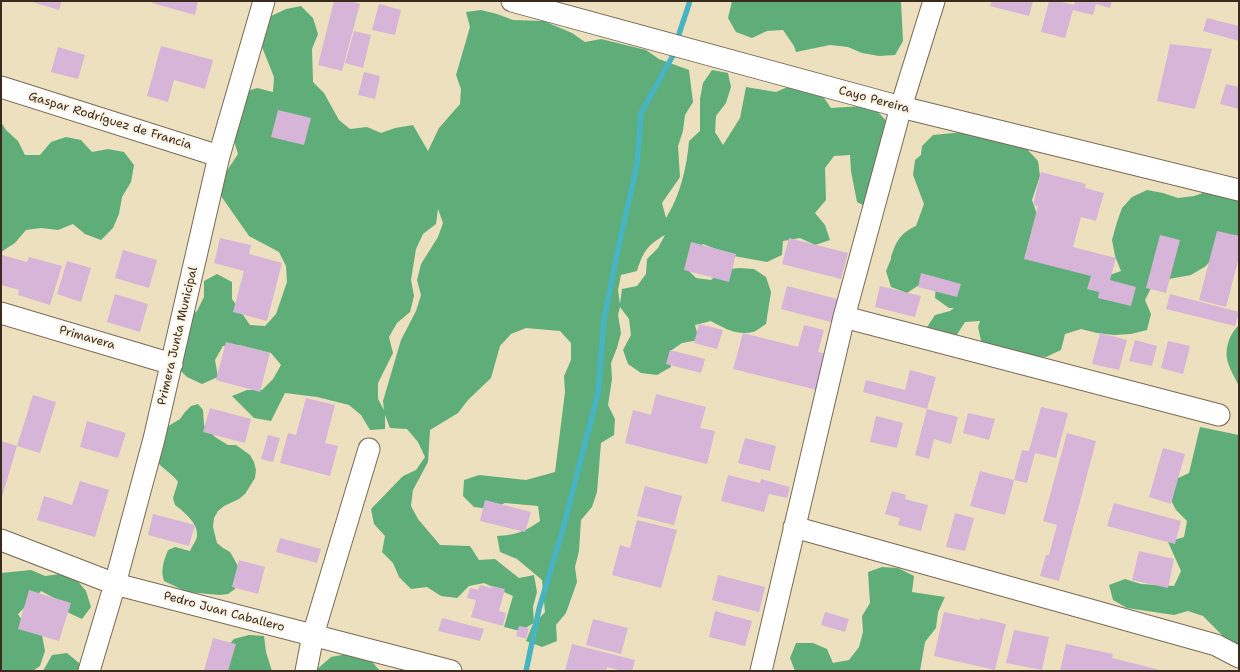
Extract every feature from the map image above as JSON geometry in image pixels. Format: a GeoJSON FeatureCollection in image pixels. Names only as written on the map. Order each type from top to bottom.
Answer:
{"type":"FeatureCollection","features":[{"type":"Feature","properties":{"kind":"street","name":"Primera Junta Municipal"},"geometry":{"type":"LineString","coordinates":[[89,671],[115,584],[154,439],[219,156],[264,1]]}},
{"type":"Feature","properties":{"kind":"street","name":"Cayo Pereira"},"geometry":{"type":"LineString","coordinates":[[512,1],[901,107],[1239,190]]}},
{"type":"Feature","properties":{"kind":"street"},"geometry":{"type":"LineString","coordinates":[[761,671],[844,317],[901,107],[934,1]]}},
{"type":"Feature","properties":{"kind":"street","name":"Gaspar Rodríguez de Francia"},"geometry":{"type":"LineString","coordinates":[[1,87],[219,156]]}},
{"type":"Feature","properties":{"kind":"street","name":"Primavera"},"geometry":{"type":"LineString","coordinates":[[1,313],[172,364]]}},
{"type":"Feature","properties":{"kind":"street"},"geometry":{"type":"LineString","coordinates":[[844,317],[1219,414]]}},
{"type":"Feature","properties":{"kind":"street"},"geometry":{"type":"LineString","coordinates":[[306,671],[313,635],[369,450]]}},
{"type":"Feature","properties":{"kind":"street"},"geometry":{"type":"LineString","coordinates":[[794,527],[1216,645],[1239,657]]}},
{"type":"Feature","properties":{"kind":"street","name":"Pedro Juan Caballero"},"geometry":{"type":"LineString","coordinates":[[1,540],[115,584],[451,671]]}},
{"type":"Feature","properties":{"kind":"green space"},"geometry":{"type":"Polygon","coordinates":[[[732,1],[901,1],[903,41],[895,55],[879,56],[862,53],[848,47],[830,45],[796,52],[783,30],[767,31],[752,38],[736,32],[728,18],[732,1]]]}},
{"type":"Feature","properties":{"kind":"green space"},"geometry":{"type":"Polygon","coordinates":[[[301,6],[313,18],[318,34],[312,49],[313,82],[324,93],[339,120],[350,129],[367,127],[381,133],[413,125],[428,151],[439,128],[460,104],[461,89],[456,75],[470,27],[466,12],[481,10],[513,20],[544,21],[572,33],[585,42],[601,39],[646,50],[659,59],[689,70],[693,102],[685,115],[683,131],[678,146],[680,177],[662,203],[666,218],[682,181],[689,141],[700,131],[700,99],[703,83],[712,70],[728,73],[731,87],[726,103],[716,116],[715,132],[723,145],[740,118],[746,87],[776,92],[790,86],[822,95],[831,108],[863,106],[878,112],[889,124],[872,210],[857,202],[850,155],[834,156],[825,168],[826,200],[815,213],[825,225],[830,240],[815,245],[800,238],[783,241],[782,255],[767,262],[734,256],[703,244],[690,252],[685,267],[696,278],[711,280],[723,270],[739,268],[754,269],[766,277],[771,292],[766,324],[755,331],[747,333],[731,331],[711,321],[695,325],[699,340],[682,343],[669,352],[671,367],[657,375],[641,373],[628,364],[623,350],[631,335],[629,319],[620,307],[618,315],[621,333],[611,363],[612,379],[608,405],[615,419],[614,435],[601,443],[597,492],[592,507],[581,520],[579,551],[575,567],[577,582],[566,613],[556,625],[557,641],[542,647],[526,641],[532,626],[545,612],[542,580],[517,559],[500,552],[497,536],[520,532],[540,521],[538,506],[505,503],[490,509],[474,507],[463,496],[464,480],[479,475],[526,480],[555,472],[565,392],[564,376],[571,360],[571,343],[560,331],[526,328],[511,334],[500,346],[491,378],[468,400],[458,413],[430,430],[428,462],[413,490],[411,506],[418,519],[440,545],[470,546],[479,560],[495,559],[519,578],[534,575],[537,592],[533,607],[534,623],[520,631],[504,627],[513,596],[484,583],[469,586],[457,598],[441,596],[427,587],[411,589],[399,577],[393,563],[382,552],[385,536],[374,524],[371,509],[403,476],[416,470],[425,457],[418,442],[407,429],[390,428],[385,415],[385,429],[370,430],[361,415],[349,405],[317,397],[285,393],[271,421],[254,418],[232,396],[247,390],[262,390],[273,379],[281,365],[271,353],[239,345],[223,346],[215,360],[218,377],[202,384],[187,377],[176,366],[183,320],[197,311],[204,297],[204,281],[217,274],[232,282],[232,299],[250,325],[265,326],[276,314],[287,282],[286,266],[279,252],[249,236],[221,196],[220,181],[238,154],[229,124],[242,93],[257,88],[273,92],[274,77],[262,47],[271,16],[286,9],[301,6]],[[438,209],[436,224],[423,234],[416,249],[411,280],[414,296],[410,312],[397,323],[389,337],[393,353],[378,383],[378,399],[384,410],[383,401],[401,340],[416,311],[421,295],[417,280],[421,264],[438,237],[443,223],[438,209]],[[665,235],[646,250],[637,271],[621,275],[618,290],[620,304],[622,289],[637,286],[646,274],[647,259],[658,248],[665,235]]]}},
{"type":"Feature","properties":{"kind":"green space"},"geometry":{"type":"Polygon","coordinates":[[[1,122],[6,130],[18,141],[25,155],[40,155],[51,142],[66,137],[81,140],[92,152],[108,149],[124,152],[134,165],[131,182],[122,197],[119,214],[113,228],[101,240],[85,234],[73,224],[58,230],[41,228],[26,230],[15,243],[1,252],[1,122]]]}},
{"type":"Feature","properties":{"kind":"green space"},"geometry":{"type":"Polygon","coordinates":[[[964,132],[1025,147],[1038,161],[1040,176],[1032,200],[1038,217],[1107,276],[1121,271],[1115,256],[1112,240],[1122,208],[1132,197],[1147,190],[1178,198],[1194,196],[1209,191],[1239,196],[1239,238],[1236,235],[1219,238],[1215,254],[1206,266],[1191,275],[1169,279],[1152,286],[1145,300],[1151,314],[1147,330],[1131,334],[1114,335],[1081,329],[1065,334],[1061,350],[1046,357],[1030,356],[982,345],[978,327],[980,321],[965,322],[956,336],[938,338],[927,327],[935,315],[954,308],[949,308],[935,298],[936,283],[931,277],[907,293],[891,287],[886,271],[897,242],[902,235],[916,226],[924,204],[913,175],[915,160],[921,155],[922,146],[933,135],[964,132]]]}},
{"type":"Feature","properties":{"kind":"green space"},"geometry":{"type":"Polygon","coordinates":[[[1239,325],[1239,386],[1229,366],[1227,354],[1231,336],[1239,325]]]}},
{"type":"Feature","properties":{"kind":"green space"},"geometry":{"type":"Polygon","coordinates":[[[198,404],[203,410],[204,425],[215,437],[228,445],[236,445],[250,455],[256,470],[255,478],[245,494],[224,506],[214,518],[213,527],[217,543],[230,552],[238,566],[235,589],[228,594],[187,592],[164,581],[162,573],[168,550],[175,547],[190,551],[197,531],[193,522],[175,505],[173,498],[178,482],[156,460],[165,428],[180,419],[191,406],[198,404]]]}},
{"type":"Feature","properties":{"kind":"green space"},"geometry":{"type":"Polygon","coordinates":[[[1200,427],[1239,435],[1239,650],[1203,616],[1188,611],[1174,615],[1127,608],[1113,600],[1109,585],[1125,579],[1141,584],[1174,586],[1181,571],[1168,542],[1184,537],[1187,521],[1176,510],[1169,496],[1174,480],[1189,473],[1200,427]]]}},
{"type":"Feature","properties":{"kind":"green space"},"geometry":{"type":"Polygon","coordinates":[[[882,567],[898,568],[914,576],[912,592],[945,597],[938,612],[936,628],[925,642],[920,671],[795,671],[790,658],[796,643],[813,643],[827,649],[833,663],[849,660],[859,647],[863,632],[862,616],[870,603],[868,572],[882,567]]]}},
{"type":"Feature","properties":{"kind":"green space"},"geometry":{"type":"Polygon","coordinates":[[[31,570],[45,576],[60,574],[76,579],[86,591],[91,607],[82,619],[67,612],[56,599],[41,591],[18,614],[27,628],[42,635],[45,651],[40,666],[33,671],[1,671],[1,573],[31,570]]]}},
{"type":"Feature","properties":{"kind":"green space"},"geometry":{"type":"Polygon","coordinates":[[[249,635],[264,636],[266,652],[272,671],[227,671],[223,651],[234,639],[249,635]]]}},
{"type":"Feature","properties":{"kind":"green space"},"geometry":{"type":"Polygon","coordinates":[[[363,651],[380,671],[315,671],[331,657],[363,651]]]}},
{"type":"Feature","properties":{"kind":"green space"},"geometry":{"type":"Polygon","coordinates":[[[67,653],[79,663],[79,671],[43,671],[52,655],[67,653]]]}},
{"type":"Feature","properties":{"kind":"building"},"geometry":{"type":"Polygon","coordinates":[[[29,1],[62,1],[59,10],[29,1]]]}},
{"type":"Feature","properties":{"kind":"building"},"geometry":{"type":"Polygon","coordinates":[[[153,1],[198,1],[195,15],[152,3],[153,1]]]}},
{"type":"Feature","properties":{"kind":"building"},"geometry":{"type":"Polygon","coordinates":[[[334,1],[350,1],[360,4],[342,71],[318,65],[334,1]]]}},
{"type":"Feature","properties":{"kind":"building"},"geometry":{"type":"Polygon","coordinates":[[[992,1],[1033,1],[1029,16],[990,6],[992,1]]]}},
{"type":"Feature","properties":{"kind":"building"},"geometry":{"type":"Polygon","coordinates":[[[1049,1],[1074,5],[1075,1],[1112,1],[1110,8],[1096,4],[1093,15],[1073,10],[1065,38],[1041,32],[1049,1]]]}},
{"type":"Feature","properties":{"kind":"building"},"geometry":{"type":"Polygon","coordinates":[[[379,4],[401,10],[395,35],[372,30],[379,4]]]}},
{"type":"Feature","properties":{"kind":"building"},"geometry":{"type":"Polygon","coordinates":[[[1207,18],[1239,26],[1239,41],[1203,31],[1207,18]]]}},
{"type":"Feature","properties":{"kind":"building"},"geometry":{"type":"Polygon","coordinates":[[[354,31],[371,35],[363,68],[345,63],[354,31]]]}},
{"type":"Feature","properties":{"kind":"building"},"geometry":{"type":"Polygon","coordinates":[[[1170,44],[1212,49],[1195,109],[1157,101],[1170,44]]]}},
{"type":"Feature","properties":{"kind":"building"},"geometry":{"type":"Polygon","coordinates":[[[161,46],[213,60],[205,89],[174,80],[168,102],[147,96],[161,46]]]}},
{"type":"Feature","properties":{"kind":"building"},"geometry":{"type":"Polygon","coordinates":[[[58,47],[85,55],[78,79],[51,72],[58,47]]]}},
{"type":"Feature","properties":{"kind":"building"},"geometry":{"type":"Polygon","coordinates":[[[364,72],[380,76],[375,99],[358,95],[364,72]]]}},
{"type":"Feature","properties":{"kind":"building"},"geometry":{"type":"Polygon","coordinates":[[[1226,84],[1239,87],[1239,109],[1220,104],[1226,84]]]}},
{"type":"Feature","properties":{"kind":"building"},"geometry":{"type":"Polygon","coordinates":[[[278,110],[311,118],[304,145],[271,137],[278,110]]]}},
{"type":"Feature","properties":{"kind":"building"},"geometry":{"type":"Polygon","coordinates":[[[1041,172],[1086,184],[1085,188],[1104,193],[1096,221],[1081,217],[1073,247],[1116,258],[1110,280],[1136,287],[1131,306],[1098,298],[1099,292],[1087,289],[1091,276],[1024,259],[1038,206],[1033,205],[1041,172]]]}},
{"type":"Feature","properties":{"kind":"building"},"geometry":{"type":"Polygon","coordinates":[[[1217,231],[1239,236],[1239,257],[1226,307],[1199,300],[1217,231]]]}},
{"type":"Feature","properties":{"kind":"building"},"geometry":{"type":"Polygon","coordinates":[[[1160,235],[1180,240],[1166,293],[1146,288],[1160,235]]]}},
{"type":"Feature","properties":{"kind":"building"},"geometry":{"type":"Polygon","coordinates":[[[220,238],[251,245],[249,254],[282,263],[267,321],[233,312],[244,271],[214,263],[220,238]]]}},
{"type":"Feature","properties":{"kind":"building"},"geometry":{"type":"Polygon","coordinates":[[[789,238],[848,253],[841,279],[782,264],[789,238]]]}},
{"type":"Feature","properties":{"kind":"building"},"geometry":{"type":"Polygon","coordinates":[[[691,242],[736,254],[729,282],[684,270],[691,242]]]}},
{"type":"Feature","properties":{"kind":"building"},"geometry":{"type":"Polygon","coordinates":[[[123,250],[157,260],[149,288],[115,278],[123,250]]]}},
{"type":"Feature","properties":{"kind":"building"},"geometry":{"type":"Polygon","coordinates":[[[2,255],[27,262],[29,257],[62,266],[50,305],[18,295],[19,290],[1,285],[2,255]]]}},
{"type":"Feature","properties":{"kind":"building"},"geometry":{"type":"Polygon","coordinates":[[[67,261],[91,268],[81,302],[57,294],[67,261]]]}},
{"type":"Feature","properties":{"kind":"building"},"geometry":{"type":"Polygon","coordinates":[[[921,273],[961,284],[957,297],[918,287],[921,273]]]}},
{"type":"Feature","properties":{"kind":"building"},"geometry":{"type":"Polygon","coordinates":[[[787,286],[841,300],[835,323],[781,309],[787,286]]]}},
{"type":"Feature","properties":{"kind":"building"},"geometry":{"type":"Polygon","coordinates":[[[880,286],[921,296],[915,317],[875,307],[880,286]]]}},
{"type":"Feature","properties":{"kind":"building"},"geometry":{"type":"Polygon","coordinates":[[[115,294],[148,304],[140,332],[107,322],[115,294]]]}},
{"type":"Feature","properties":{"kind":"building"},"geometry":{"type":"Polygon","coordinates":[[[1170,294],[1239,312],[1235,326],[1166,309],[1170,294]]]}},
{"type":"Feature","properties":{"kind":"building"},"geometry":{"type":"Polygon","coordinates":[[[699,324],[723,330],[717,349],[694,343],[699,324]]]}},
{"type":"Feature","properties":{"kind":"building"},"geometry":{"type":"Polygon","coordinates":[[[804,325],[824,330],[818,352],[835,356],[825,392],[733,369],[743,333],[798,347],[804,325]]]}},
{"type":"Feature","properties":{"kind":"building"},"geometry":{"type":"Polygon","coordinates":[[[1100,333],[1127,340],[1119,370],[1092,364],[1100,333]]]}},
{"type":"Feature","properties":{"kind":"building"},"geometry":{"type":"Polygon","coordinates":[[[1135,340],[1157,346],[1152,366],[1129,361],[1135,340]]]}},
{"type":"Feature","properties":{"kind":"building"},"geometry":{"type":"Polygon","coordinates":[[[1168,341],[1190,346],[1183,374],[1161,368],[1168,341]]]}},
{"type":"Feature","properties":{"kind":"building"},"geometry":{"type":"Polygon","coordinates":[[[226,342],[270,353],[260,392],[216,380],[226,342]]]}},
{"type":"Feature","properties":{"kind":"building"},"geometry":{"type":"Polygon","coordinates":[[[670,350],[705,359],[701,373],[666,364],[670,350]]]}},
{"type":"Feature","properties":{"kind":"building"},"geometry":{"type":"Polygon","coordinates":[[[910,370],[936,377],[927,409],[863,392],[866,380],[905,390],[910,370]]]}},
{"type":"Feature","properties":{"kind":"building"},"geometry":{"type":"Polygon","coordinates":[[[656,394],[706,407],[700,428],[715,431],[707,464],[625,443],[633,410],[651,415],[656,394]]]}},
{"type":"Feature","properties":{"kind":"building"},"geometry":{"type":"Polygon","coordinates":[[[33,395],[56,402],[40,453],[17,446],[33,395]]]}},
{"type":"Feature","properties":{"kind":"building"},"geometry":{"type":"Polygon","coordinates":[[[306,398],[335,405],[325,443],[338,446],[330,476],[280,463],[288,433],[296,435],[306,398]]]}},
{"type":"Feature","properties":{"kind":"building"},"geometry":{"type":"Polygon","coordinates":[[[1041,407],[1068,413],[1056,458],[1035,453],[1027,483],[1014,480],[1022,450],[1029,451],[1041,407]]]}},
{"type":"Feature","properties":{"kind":"building"},"geometry":{"type":"Polygon","coordinates":[[[210,408],[251,419],[245,443],[203,432],[210,408]]]}},
{"type":"Feature","properties":{"kind":"building"},"geometry":{"type":"Polygon","coordinates":[[[927,409],[958,417],[951,444],[934,439],[929,459],[915,455],[927,409]]]}},
{"type":"Feature","properties":{"kind":"building"},"geometry":{"type":"Polygon","coordinates":[[[968,413],[995,419],[989,440],[963,433],[968,413]]]}},
{"type":"Feature","properties":{"kind":"building"},"geometry":{"type":"Polygon","coordinates":[[[876,416],[903,423],[897,448],[870,442],[876,416]]]}},
{"type":"Feature","properties":{"kind":"building"},"geometry":{"type":"Polygon","coordinates":[[[87,421],[126,433],[118,458],[80,447],[87,421]]]}},
{"type":"Feature","properties":{"kind":"building"},"geometry":{"type":"Polygon","coordinates":[[[1067,433],[1096,441],[1059,581],[1040,576],[1046,555],[1049,555],[1057,525],[1043,521],[1067,433]]]}},
{"type":"Feature","properties":{"kind":"building"},"geometry":{"type":"Polygon","coordinates":[[[268,435],[280,438],[273,462],[261,459],[268,435]]]}},
{"type":"Feature","properties":{"kind":"building"},"geometry":{"type":"Polygon","coordinates":[[[745,438],[776,446],[770,471],[738,463],[745,438]]]}},
{"type":"Feature","properties":{"kind":"building"},"geometry":{"type":"Polygon","coordinates":[[[1,441],[17,446],[2,497],[1,497],[1,441]]]}},
{"type":"Feature","properties":{"kind":"building"},"geometry":{"type":"Polygon","coordinates":[[[1163,448],[1185,454],[1171,504],[1149,497],[1163,448]]]}},
{"type":"Feature","properties":{"kind":"building"},"geometry":{"type":"Polygon","coordinates":[[[980,471],[1014,480],[1005,515],[970,506],[980,471]]]}},
{"type":"Feature","properties":{"kind":"building"},"geometry":{"type":"Polygon","coordinates":[[[728,475],[760,483],[761,479],[790,487],[787,498],[769,494],[764,512],[721,501],[728,475]]]}},
{"type":"Feature","properties":{"kind":"building"},"geometry":{"type":"Polygon","coordinates":[[[80,481],[109,490],[95,537],[37,520],[44,496],[72,505],[80,481]]]}},
{"type":"Feature","properties":{"kind":"building"},"geometry":{"type":"Polygon","coordinates":[[[645,486],[682,496],[674,525],[637,516],[645,486]]]}},
{"type":"Feature","properties":{"kind":"building"},"geometry":{"type":"Polygon","coordinates":[[[892,491],[906,495],[905,499],[928,505],[921,531],[898,525],[900,518],[885,514],[892,491]]]}},
{"type":"Feature","properties":{"kind":"building"},"geometry":{"type":"Polygon","coordinates":[[[485,500],[531,512],[525,532],[480,521],[485,500]]]}},
{"type":"Feature","properties":{"kind":"building"},"geometry":{"type":"Polygon","coordinates":[[[1114,503],[1181,521],[1175,544],[1107,526],[1114,503]]]}},
{"type":"Feature","properties":{"kind":"building"},"geometry":{"type":"Polygon","coordinates":[[[955,513],[974,518],[965,551],[946,547],[955,513]]]}},
{"type":"Feature","properties":{"kind":"building"},"geometry":{"type":"Polygon","coordinates":[[[153,514],[195,525],[189,546],[148,535],[153,514]]]}},
{"type":"Feature","properties":{"kind":"building"},"geometry":{"type":"Polygon","coordinates":[[[637,520],[677,530],[661,588],[612,575],[620,545],[630,548],[637,520]]]}},
{"type":"Feature","properties":{"kind":"building"},"geometry":{"type":"Polygon","coordinates":[[[280,538],[321,549],[317,563],[276,552],[280,538]]]}},
{"type":"Feature","properties":{"kind":"building"},"geometry":{"type":"Polygon","coordinates":[[[1139,551],[1174,559],[1168,588],[1132,580],[1139,551]]]}},
{"type":"Feature","properties":{"kind":"building"},"geometry":{"type":"Polygon","coordinates":[[[239,560],[265,567],[258,594],[232,587],[239,560]]]}},
{"type":"Feature","properties":{"kind":"building"},"geometry":{"type":"Polygon","coordinates":[[[718,575],[765,587],[759,612],[712,600],[718,575]]]}},
{"type":"Feature","properties":{"kind":"building"},"geometry":{"type":"Polygon","coordinates":[[[480,585],[505,589],[499,611],[506,613],[503,626],[471,617],[476,600],[467,598],[470,588],[478,590],[480,585]]]}},
{"type":"Feature","properties":{"kind":"building"},"geometry":{"type":"Polygon","coordinates":[[[29,590],[71,603],[59,641],[18,629],[29,590]]]}},
{"type":"Feature","properties":{"kind":"building"},"geometry":{"type":"Polygon","coordinates":[[[715,611],[752,621],[745,646],[709,637],[715,611]]]}},
{"type":"Feature","properties":{"kind":"building"},"geometry":{"type":"Polygon","coordinates":[[[825,612],[849,619],[845,632],[821,625],[825,612]]]}},
{"type":"Feature","properties":{"kind":"building"},"geometry":{"type":"Polygon","coordinates":[[[944,612],[1006,624],[995,670],[934,656],[944,612]]]}},
{"type":"Feature","properties":{"kind":"building"},"geometry":{"type":"Polygon","coordinates":[[[442,618],[484,629],[480,641],[438,631],[442,618]]]}},
{"type":"Feature","properties":{"kind":"building"},"geometry":{"type":"Polygon","coordinates":[[[593,619],[628,628],[621,654],[586,645],[593,619]]]}},
{"type":"Feature","properties":{"kind":"building"},"geometry":{"type":"Polygon","coordinates":[[[519,626],[529,628],[526,639],[516,636],[519,626]]]}},
{"type":"Feature","properties":{"kind":"building"},"geometry":{"type":"Polygon","coordinates":[[[1014,630],[1049,637],[1042,670],[1006,663],[1014,630]]]}},
{"type":"Feature","properties":{"kind":"building"},"geometry":{"type":"Polygon","coordinates":[[[213,638],[236,644],[228,671],[204,671],[213,638]]]}},
{"type":"Feature","properties":{"kind":"building"},"geometry":{"type":"Polygon","coordinates":[[[572,644],[635,660],[632,671],[622,671],[607,667],[606,671],[565,671],[572,644]]]}},
{"type":"Feature","properties":{"kind":"building"},"geometry":{"type":"Polygon","coordinates":[[[1066,644],[1113,654],[1112,658],[1164,671],[1060,671],[1066,644]]]}},
{"type":"Feature","properties":{"kind":"waterway"},"geometry":{"type":"LineString","coordinates":[[679,34],[690,1]]}},
{"type":"Feature","properties":{"kind":"waterway"},"geometry":{"type":"LineString","coordinates":[[526,671],[539,609],[563,529],[598,393],[604,319],[637,165],[641,113],[676,50]]}}]}
